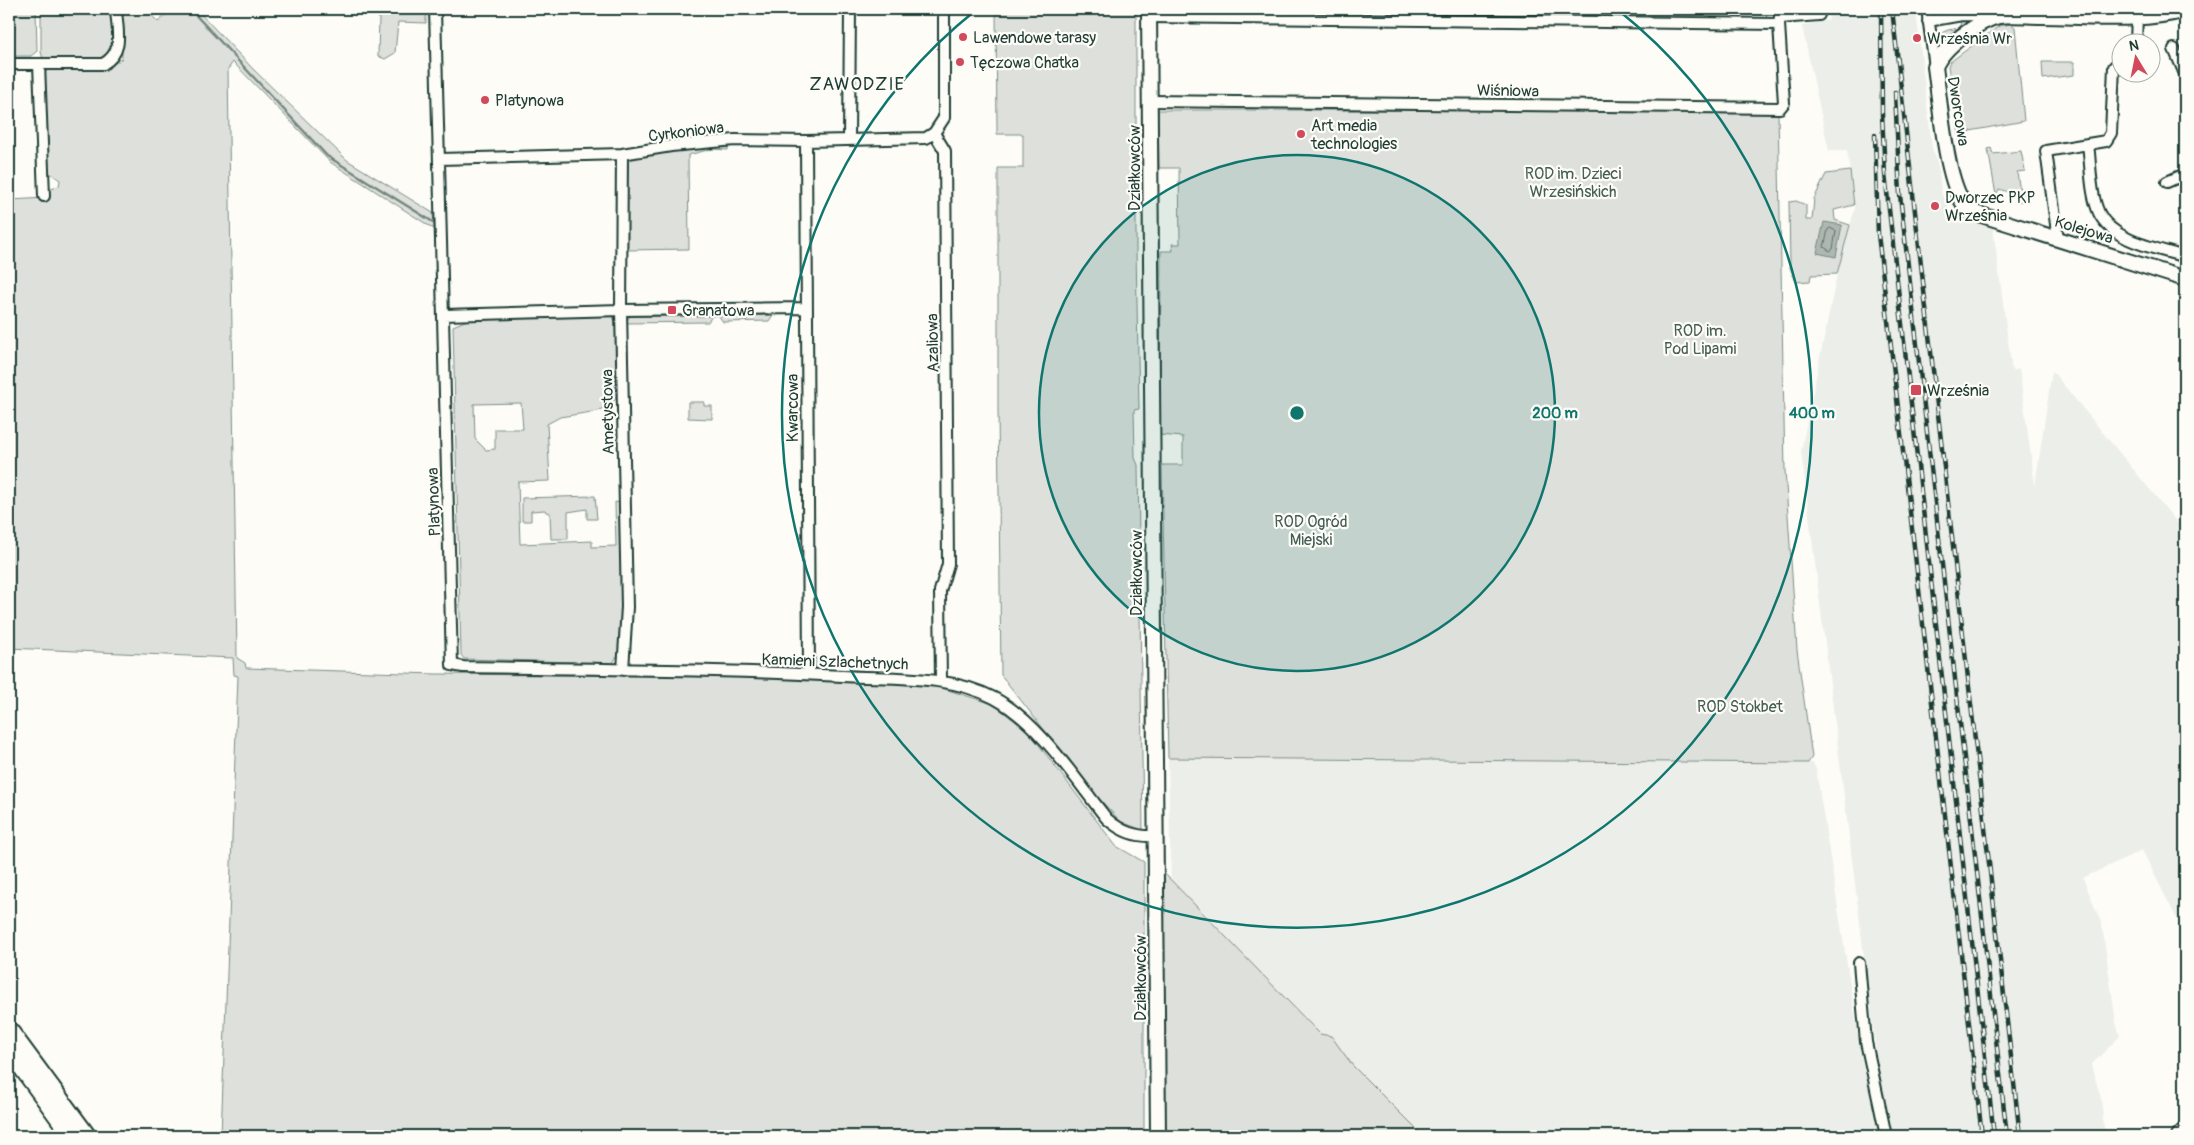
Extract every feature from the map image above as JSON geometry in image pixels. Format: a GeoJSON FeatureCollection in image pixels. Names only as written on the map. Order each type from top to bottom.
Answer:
{"type":"FeatureCollection","features":[{"type":"Feature","properties":{"kind":"main road"},"geometry":{"type":"LineString","coordinates":[[9,1029],[88,1136]]}},
{"type":"Feature","properties":{"kind":"main road"},"geometry":{"type":"LineString","coordinates":[[9,1051],[71,1136]]}},
{"type":"Feature","properties":{"kind":"street"},"geometry":{"type":"LineString","coordinates":[[9,64],[103,64],[113,58],[118,47],[116,9]]}},
{"type":"Feature","properties":{"kind":"street","name":"Platynowa"},"geometry":{"type":"LineString","coordinates":[[435,9],[452,665]]}},
{"type":"Feature","properties":{"kind":"street"},"geometry":{"type":"LineString","coordinates":[[849,140],[850,9]]}},
{"type":"Feature","properties":{"kind":"street"},"geometry":{"type":"LineString","coordinates":[[934,133],[944,118],[944,9]]}},
{"type":"Feature","properties":{"kind":"street","name":"Dworcowa"},"geometry":{"type":"LineString","coordinates":[[1927,9],[1954,180],[1961,200],[1972,212]]}},
{"type":"Feature","properties":{"kind":"street"},"geometry":{"type":"LineString","coordinates":[[1928,20],[1962,15],[1998,13],[2137,16],[2164,15],[2185,10]]}},
{"type":"Feature","properties":{"kind":"street"},"geometry":{"type":"LineString","coordinates":[[1149,13],[1780,17],[1819,14]]}},
{"type":"Feature","properties":{"kind":"street","name":"Działkowców"},"geometry":{"type":"LineString","coordinates":[[1149,13],[1158,1136]]}},
{"type":"Feature","properties":{"kind":"street"},"geometry":{"type":"LineString","coordinates":[[1935,67],[1946,49],[1998,13]]}},
{"type":"Feature","properties":{"kind":"street"},"geometry":{"type":"LineString","coordinates":[[2136,32],[2137,16]]}},
{"type":"Feature","properties":{"kind":"street","name":"Wiśniowa"},"geometry":{"type":"LineString","coordinates":[[1151,101],[1780,108],[1784,102],[1780,17]]}},
{"type":"Feature","properties":{"kind":"street"},"geometry":{"type":"LineString","coordinates":[[2174,49],[2185,74]]}},
{"type":"Feature","properties":{"kind":"street"},"geometry":{"type":"LineString","coordinates":[[39,64],[44,196]]}},
{"type":"Feature","properties":{"kind":"street"},"geometry":{"type":"LineString","coordinates":[[2058,239],[2046,151],[2104,142],[2109,137],[2112,76]]}},
{"type":"Feature","properties":{"kind":"street","name":"Cyrkoniowa"},"geometry":{"type":"LineString","coordinates":[[440,159],[622,154],[671,146],[735,140],[806,142],[919,139],[934,133]]}},
{"type":"Feature","properties":{"kind":"street","name":"Azaliowa"},"geometry":{"type":"LineString","coordinates":[[934,133],[945,151],[948,564],[940,591],[941,681]]}},
{"type":"Feature","properties":{"kind":"street","name":"Kwarcowa"},"geometry":{"type":"LineString","coordinates":[[806,142],[809,674]]}},
{"type":"Feature","properties":{"kind":"street"},"geometry":{"type":"LineString","coordinates":[[2088,144],[2096,203],[2099,212],[2109,226],[2116,232],[2134,240],[2185,258]]}},
{"type":"Feature","properties":{"kind":"street","name":"Ametystowa"},"geometry":{"type":"LineString","coordinates":[[622,154],[621,310],[627,607],[623,670]]}},
{"type":"Feature","properties":{"kind":"street"},"geometry":{"type":"LineString","coordinates":[[2167,182],[2185,174]]}},
{"type":"Feature","properties":{"kind":"street","name":"Kolejowa"},"geometry":{"type":"LineString","coordinates":[[1972,212],[2185,279]]}},
{"type":"Feature","properties":{"kind":"street"},"geometry":{"type":"LineString","coordinates":[[444,315],[621,310],[807,308]]}},
{"type":"Feature","properties":{"kind":"street","name":"Kamieni Szlachetnych"},"geometry":{"type":"LineString","coordinates":[[452,665],[463,667],[809,674],[941,681],[969,687],[995,699],[1020,715],[1051,749],[1107,819],[1117,828],[1130,834],[1156,836]]}},
{"type":"Feature","properties":{"kind":"street"},"geometry":{"type":"LineString","coordinates":[[1859,963],[1866,1042],[1886,1136]]}},
{"type":"Feature","properties":{"kind":"street"},"geometry":{"type":"LineString","coordinates":[[2176,1136],[2185,1127]]}},
{"type":"Feature","properties":{"kind":"shaded area"},"geometry":{"type":"Polygon","coordinates":[[[1826,9],[1919,9],[1916,10],[1932,148],[1938,166],[1942,196],[1947,198],[1949,215],[1993,228],[2012,371],[2019,369],[2035,486],[2052,371],[2185,532],[2185,935],[2142,850],[2083,878],[2102,925],[2116,1023],[2120,1036],[2091,1065],[2101,1098],[2105,1136],[1894,1136],[1883,1093],[1878,1068],[1801,451],[1837,274],[1855,208],[1847,150],[1829,151],[1802,26],[1829,20],[1826,9]]]}},
{"type":"Feature","properties":{"kind":"shaded area"},"geometry":{"type":"Polygon","coordinates":[[[1168,758],[1813,763],[1816,769],[1863,1066],[1881,1136],[1412,1136],[1171,886],[1168,758]]]}},
{"type":"Feature","properties":{"kind":"green space"},"geometry":{"type":"Polygon","coordinates":[[[9,9],[36,9],[37,51],[31,56],[9,56],[9,9]]]}},
{"type":"Feature","properties":{"kind":"green space"},"geometry":{"type":"Polygon","coordinates":[[[41,9],[112,9],[114,48],[105,60],[43,59],[41,52],[41,9]]]}},
{"type":"Feature","properties":{"kind":"green space"},"geometry":{"type":"Polygon","coordinates":[[[120,9],[146,9],[158,22],[172,9],[196,9],[254,70],[347,160],[433,213],[434,229],[330,162],[233,62],[228,69],[237,658],[245,663],[246,668],[436,674],[784,677],[935,686],[993,704],[1029,732],[1116,846],[1144,862],[1144,1136],[221,1136],[238,676],[234,675],[233,658],[9,648],[9,200],[47,198],[49,190],[59,186],[60,180],[47,171],[42,79],[45,72],[52,68],[100,67],[117,62],[122,58],[120,9]]]}},
{"type":"Feature","properties":{"kind":"green space"},"geometry":{"type":"Polygon","coordinates":[[[373,9],[426,9],[426,23],[398,22],[395,53],[385,59],[378,56],[379,18],[373,9]]]}},
{"type":"Feature","properties":{"kind":"green space"},"geometry":{"type":"Polygon","coordinates":[[[996,9],[1136,9],[1136,250],[1139,409],[1134,410],[1135,458],[1138,465],[1143,830],[1121,822],[1093,792],[1001,675],[998,168],[1023,168],[1023,134],[997,134],[996,9]]]}},
{"type":"Feature","properties":{"kind":"green space"},"geometry":{"type":"Polygon","coordinates":[[[1961,19],[1970,21],[1971,24],[1941,46],[1935,41],[1937,35],[1948,30],[1960,28],[1961,19]]]}},
{"type":"Feature","properties":{"kind":"green space"},"geometry":{"type":"Polygon","coordinates":[[[2011,24],[2015,27],[2024,121],[1970,131],[1960,141],[1948,66],[1950,62],[1999,26],[2011,24]]]}},
{"type":"Feature","properties":{"kind":"green space"},"geometry":{"type":"Polygon","coordinates":[[[2042,62],[2074,62],[2074,75],[2043,79],[2042,62]]]}},
{"type":"Feature","properties":{"kind":"green space"},"geometry":{"type":"Polygon","coordinates":[[[1158,110],[1585,110],[1778,113],[1785,470],[1797,650],[1812,757],[1808,763],[1168,758],[1162,465],[1183,465],[1183,437],[1160,435],[1161,251],[1173,251],[1172,244],[1180,244],[1179,168],[1159,168],[1158,110]]]}},
{"type":"Feature","properties":{"kind":"green space"},"geometry":{"type":"Polygon","coordinates":[[[728,145],[728,150],[712,149],[688,155],[689,249],[625,250],[625,166],[631,157],[728,145]]]}},
{"type":"Feature","properties":{"kind":"green space"},"geometry":{"type":"Polygon","coordinates":[[[1991,148],[1993,154],[2021,151],[2025,171],[2017,172],[2020,192],[2028,191],[2023,201],[2015,202],[2017,195],[1999,189],[1996,195],[1988,149],[1991,148]]]}},
{"type":"Feature","properties":{"kind":"green space"},"geometry":{"type":"Polygon","coordinates":[[[1850,171],[1854,205],[1834,210],[1835,220],[1850,225],[1837,274],[1811,275],[1810,281],[1796,282],[1790,268],[1789,202],[1796,201],[1806,205],[1806,220],[1812,220],[1814,199],[1826,174],[1850,171]]]}},
{"type":"Feature","properties":{"kind":"green space"},"geometry":{"type":"Polygon","coordinates":[[[608,314],[613,317],[616,323],[618,385],[615,400],[598,411],[560,417],[547,424],[550,481],[518,482],[520,544],[592,541],[592,547],[616,546],[615,502],[620,503],[625,605],[621,656],[617,656],[613,663],[464,659],[461,655],[453,326],[467,320],[608,314]],[[521,403],[474,404],[475,439],[486,450],[495,449],[495,429],[523,429],[521,403]]]}},
{"type":"Feature","properties":{"kind":"green space"},"geometry":{"type":"Polygon","coordinates":[[[773,315],[769,321],[723,322],[719,316],[773,315]]]}},
{"type":"Feature","properties":{"kind":"green space"},"geometry":{"type":"Polygon","coordinates":[[[631,316],[712,316],[708,322],[626,323],[626,320],[631,316]]]}},
{"type":"Feature","properties":{"kind":"green space"},"geometry":{"type":"Polygon","coordinates":[[[688,402],[704,402],[704,406],[712,406],[712,419],[688,418],[688,402]]]}},
{"type":"Feature","properties":{"kind":"green space"},"geometry":{"type":"Polygon","coordinates":[[[595,496],[597,519],[587,519],[587,509],[568,512],[568,539],[551,539],[550,513],[545,510],[531,511],[531,521],[522,521],[522,498],[595,496]]]}},
{"type":"Feature","properties":{"kind":"green space"},"geometry":{"type":"Polygon","coordinates":[[[1165,874],[1320,1034],[1331,1036],[1353,1066],[1423,1136],[1163,1136],[1160,881],[1165,874]]]}},
{"type":"Feature","properties":{"kind":"water"},"geometry":{"type":"Polygon","coordinates":[[[1824,222],[1842,225],[1836,257],[1817,253],[1824,222]]]}},
{"type":"Feature","properties":{"kind":"waterway"},"geometry":{"type":"LineString","coordinates":[[190,9],[327,156],[433,222]]}},
{"type":"Feature","properties":{"kind":"railway"},"geometry":{"type":"LineString","coordinates":[[1881,9],[1882,114],[1885,174],[1994,1136]]}},
{"type":"Feature","properties":{"kind":"railway"},"geometry":{"type":"LineString","coordinates":[[1892,9],[2020,1136]]}},
{"type":"Feature","properties":{"kind":"railway"},"geometry":{"type":"LineString","coordinates":[[1895,92],[1900,195],[2007,1136]]}},
{"type":"Feature","properties":{"kind":"railway"},"geometry":{"type":"LineString","coordinates":[[1875,135],[1878,234],[1982,1136]]}},
{"type":"Feature","properties":{"kind":"place","name":"Lawendowe tarasy"},"geometry":{"type":"Point","coordinates":[963,37]}},
{"type":"Feature","properties":{"kind":"place","name":"Września Wr"},"geometry":{"type":"Point","coordinates":[1917,38]}},
{"type":"Feature","properties":{"kind":"place","name":"Tęczowa Chatka"},"geometry":{"type":"Point","coordinates":[960,62]}},
{"type":"Feature","properties":{"kind":"place","name":"Platynowa"},"geometry":{"type":"Point","coordinates":[485,100]}},
{"type":"Feature","properties":{"kind":"place","name":"Art media technologies"},"geometry":{"type":"Point","coordinates":[1301,134]}},
{"type":"Feature","properties":{"kind":"place","name":"Dworzec PKP Września"},"geometry":{"type":"Point","coordinates":[1935,206]}},
{"type":"Feature","properties":{"kind":"place","name":"Granatowa"},"geometry":{"type":"Point","coordinates":[672,310]}},
{"type":"Feature","properties":{"kind":"place","name":"Września"},"geometry":{"type":"Point","coordinates":[1916,390]}},
{"type":"Feature","properties":{"kind":"district","name":"ZAWODZIE"},"geometry":{"type":"Point","coordinates":[857,84]}},
{"type":"Feature","properties":{"kind":"park label","name":"ROD im. Dzieci Wrzesińskich"},"geometry":{"type":"Point","coordinates":[1573,182]}},
{"type":"Feature","properties":{"kind":"park label","name":"ROD im. Pod Lipami"},"geometry":{"type":"Point","coordinates":[1700,339]}},
{"type":"Feature","properties":{"kind":"park label","name":"ROD Ogród Miejski"},"geometry":{"type":"Point","coordinates":[1311,530]}},
{"type":"Feature","properties":{"kind":"park label","name":"ROD Stokbet"},"geometry":{"type":"Point","coordinates":[1740,706]}}]}
